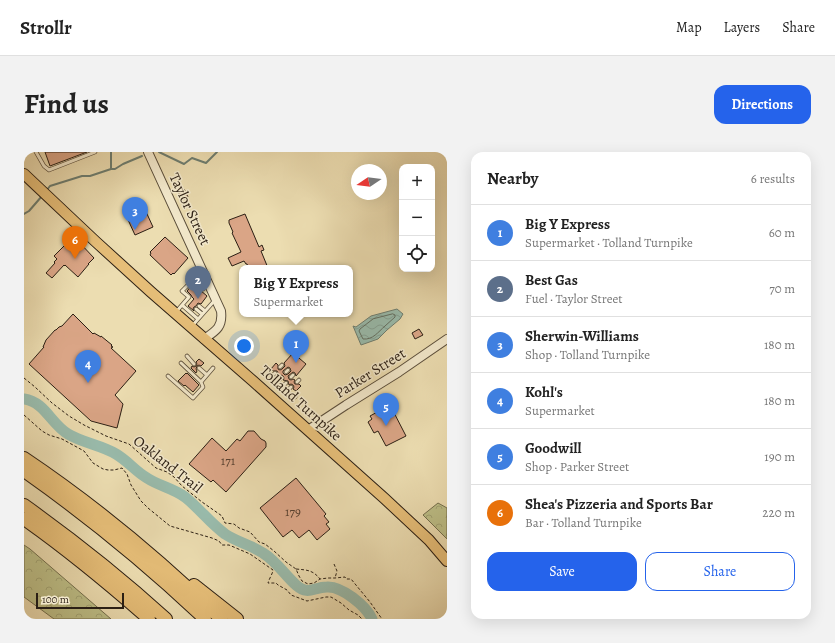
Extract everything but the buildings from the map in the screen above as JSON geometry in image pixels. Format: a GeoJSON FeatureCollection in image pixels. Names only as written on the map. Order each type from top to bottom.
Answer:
{"type":"FeatureCollection","features":[{"type":"Feature","properties":{"kind":"highway"},"geometry":{"type":"LineString","coordinates":[[24,458],[81,499],[134,541],[182,582],[221,619]]}},
{"type":"Feature","properties":{"kind":"highway"},"geometry":{"type":"LineString","coordinates":[[24,471],[124,547],[205,619]]}},
{"type":"Feature","properties":{"kind":"highway"},"geometry":{"type":"LineString","coordinates":[[24,505],[70,538],[166,619]]}},
{"type":"Feature","properties":{"kind":"highway"},"geometry":{"type":"LineString","coordinates":[[24,519],[95,573],[149,619]]}},
{"type":"Feature","properties":{"kind":"highway"},"geometry":{"type":"LineString","coordinates":[[134,541],[209,595],[237,619]]}},
{"type":"Feature","properties":{"kind":"main road","name":"Tolland Turnpike"},"geometry":{"type":"LineString","coordinates":[[24,174],[99,245],[178,309],[191,327],[407,520],[432,543],[447,561]]}},
{"type":"Feature","properties":{"kind":"street","name":"Taylor Street"},"geometry":{"type":"LineString","coordinates":[[148,152],[221,311],[222,318],[220,325],[213,333],[204,339]]}},
{"type":"Feature","properties":{"kind":"street","name":"Parker Street"},"geometry":{"type":"LineString","coordinates":[[308,430],[399,372],[447,339]]}},
{"type":"Feature","properties":{"kind":"lane"},"geometry":{"type":"LineString","coordinates":[[36,152],[44,166],[49,170],[95,152]]}},
{"type":"Feature","properties":{"kind":"lane"},"geometry":{"type":"LineString","coordinates":[[193,301],[182,291],[191,282],[204,274]]}},
{"type":"Feature","properties":{"kind":"lane"},"geometry":{"type":"LineString","coordinates":[[196,279],[203,289]]}},
{"type":"Feature","properties":{"kind":"lane"},"geometry":{"type":"LineString","coordinates":[[189,297],[178,309],[198,319]]}},
{"type":"Feature","properties":{"kind":"lane"},"geometry":{"type":"LineString","coordinates":[[191,327],[216,299]]}},
{"type":"Feature","properties":{"kind":"lane"},"geometry":{"type":"LineString","coordinates":[[186,301],[190,304]]}},
{"type":"Feature","properties":{"kind":"lane"},"geometry":{"type":"LineString","coordinates":[[202,314],[197,307],[205,311]]}},
{"type":"Feature","properties":{"kind":"lane"},"geometry":{"type":"LineString","coordinates":[[187,356],[194,364]]}},
{"type":"Feature","properties":{"kind":"lane"},"geometry":{"type":"LineString","coordinates":[[168,376],[193,398],[203,387],[201,382],[180,363]]}},
{"type":"Feature","properties":{"kind":"lane"},"geometry":{"type":"LineString","coordinates":[[199,368],[207,375]]}},
{"type":"Feature","properties":{"kind":"lane"},"geometry":{"type":"LineString","coordinates":[[201,382],[213,368]]}},
{"type":"Feature","properties":{"kind":"path","name":"Oakland Trail"},"geometry":{"type":"LineString","coordinates":[[24,378],[69,416],[106,436],[129,444],[156,468],[167,472],[174,477],[182,486],[222,516],[225,523],[234,524],[239,528],[250,532],[259,542],[265,544],[296,569],[309,570],[316,573],[320,579]]}},
{"type":"Feature","properties":{"kind":"path"},"geometry":{"type":"LineString","coordinates":[[24,415],[42,431],[62,439],[84,451],[93,463],[103,469],[114,470],[122,468],[128,474],[131,485],[141,501],[170,526],[212,538],[222,545],[229,545],[250,554],[273,570],[268,583],[276,583],[287,590],[291,595],[307,601],[331,597],[362,619]]}},
{"type":"Feature","properties":{"kind":"path"},"geometry":{"type":"LineString","coordinates":[[334,564],[337,571],[335,578]]}},
{"type":"Feature","properties":{"kind":"path","name":"Oakland Trail"},"geometry":{"type":"LineString","coordinates":[[296,569],[302,581],[308,584],[314,583],[320,579],[328,578],[345,577],[346,579],[351,579],[382,619]]}},
{"type":"Feature","properties":{"kind":"green space"},"geometry":{"type":"Polygon","coordinates":[[[438,503],[447,508],[447,539],[423,515],[438,503]]]}},
{"type":"Feature","properties":{"kind":"green space"},"geometry":{"type":"Polygon","coordinates":[[[24,545],[111,619],[54,619],[24,597],[24,545]]]}},
{"type":"Feature","properties":{"kind":"water"},"geometry":{"type":"Polygon","coordinates":[[[397,309],[403,314],[400,319],[378,339],[361,345],[353,326],[356,327],[371,316],[397,309]]]}},
{"type":"Feature","properties":{"kind":"waterway"},"geometry":{"type":"LineString","coordinates":[[46,191],[50,186],[111,169],[111,152]]}},
{"type":"Feature","properties":{"kind":"waterway"},"geometry":{"type":"LineString","coordinates":[[159,152],[184,164],[192,158],[206,163],[217,152]]}},
{"type":"Feature","properties":{"kind":"waterway"},"geometry":{"type":"LineString","coordinates":[[111,169],[115,169],[142,156]]}},
{"type":"Feature","properties":{"kind":"waterway"},"geometry":{"type":"LineString","coordinates":[[24,214],[29,211],[42,196]]}},
{"type":"Feature","properties":{"kind":"waterway"},"geometry":{"type":"LineString","coordinates":[[24,399],[37,404],[62,430],[68,434],[116,454],[147,478],[176,491],[185,497],[225,534],[268,556],[300,588],[304,590],[311,590],[327,587],[340,590],[365,608],[372,619]]}},
{"type":"Feature","properties":{"kind":"place","name":"Sherwin-Williams"},"geometry":{"type":"Point","coordinates":[135,230]}},
{"type":"Feature","properties":{"kind":"place","name":"Shea's Pizzeria and Sports Bar"},"geometry":{"type":"Point","coordinates":[75,259]}},
{"type":"Feature","properties":{"kind":"place","name":"Best Gas"},"geometry":{"type":"Point","coordinates":[198,299]}},
{"type":"Feature","properties":{"kind":"place","name":"Big Y Express"},"geometry":{"type":"Point","coordinates":[296,363]}},
{"type":"Feature","properties":{"kind":"place","name":"Kohl's"},"geometry":{"type":"Point","coordinates":[88,383]}},
{"type":"Feature","properties":{"kind":"place","name":"Goodwill"},"geometry":{"type":"Point","coordinates":[386,426]}}]}
